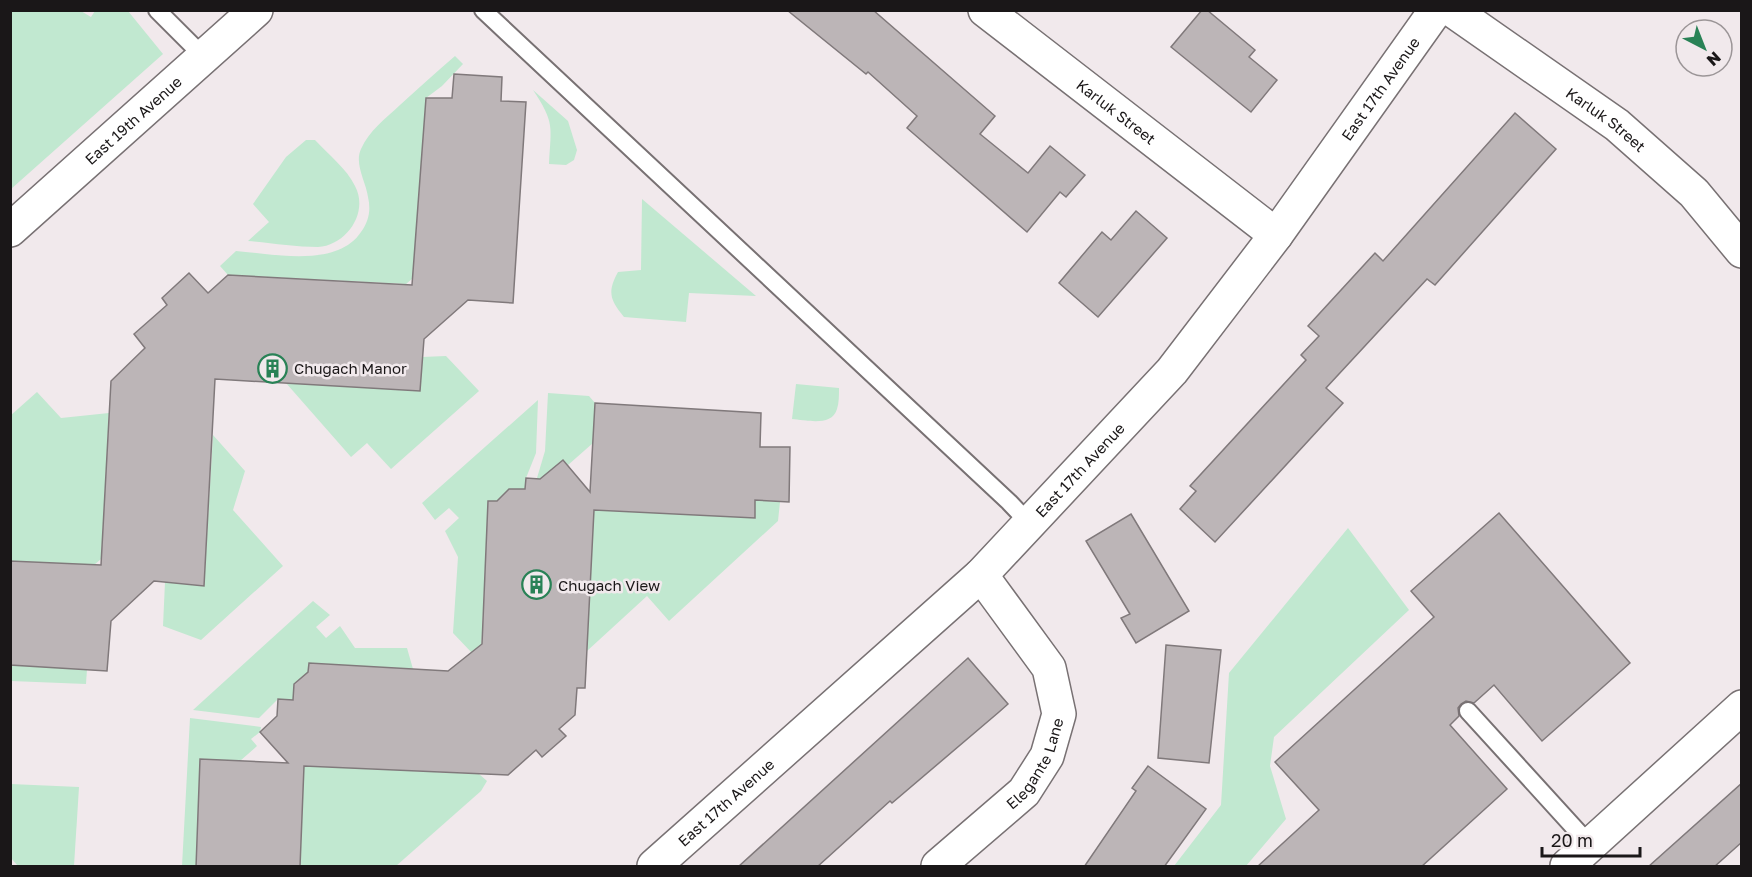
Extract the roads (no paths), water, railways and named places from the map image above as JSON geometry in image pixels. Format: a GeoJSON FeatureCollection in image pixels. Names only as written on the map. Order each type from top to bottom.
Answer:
{"type":"FeatureCollection","features":[{"type":"Feature","properties":{"kind":"street","name":"East 19th Avenue"},"geometry":{"type":"LineString","coordinates":[[10,230],[256,10]]}},
{"type":"Feature","properties":{"kind":"street","name":"Karluk Street"},"geometry":{"type":"LineString","coordinates":[[985,10],[1276,235]]}},
{"type":"Feature","properties":{"kind":"street","name":"East 17th Avenue"},"geometry":{"type":"LineString","coordinates":[[654,867],[981,575],[1172,371],[1276,235],[1436,10]]}},
{"type":"Feature","properties":{"kind":"street","name":"Karluk Street"},"geometry":{"type":"LineString","coordinates":[[1452,10],[1617,125],[1694,194],[1742,251]]}},
{"type":"Feature","properties":{"kind":"street","name":"Elegante Lane"},"geometry":{"type":"LineString","coordinates":[[938,867],[1024,792],[1047,756],[1059,714],[1049,668],[981,575]]}},
{"type":"Feature","properties":{"kind":"street"},"geometry":{"type":"LineString","coordinates":[[1567,867],[1741,709]]}},
{"type":"Feature","properties":{"kind":"lane"},"geometry":{"type":"LineString","coordinates":[[157,10],[204,57]]}},
{"type":"Feature","properties":{"kind":"lane"},"geometry":{"type":"LineString","coordinates":[[483,10],[1009,502],[1029,524]]}},
{"type":"Feature","properties":{"kind":"lane"},"geometry":{"type":"LineString","coordinates":[[1468,711],[1590,845]]}},
{"type":"Feature","properties":{"kind":"place","name":"Chugach Manor"},"geometry":{"type":"Point","coordinates":[273,368]}},
{"type":"Feature","properties":{"kind":"place","name":"Chugach View"},"geometry":{"type":"Point","coordinates":[537,585]}}]}
